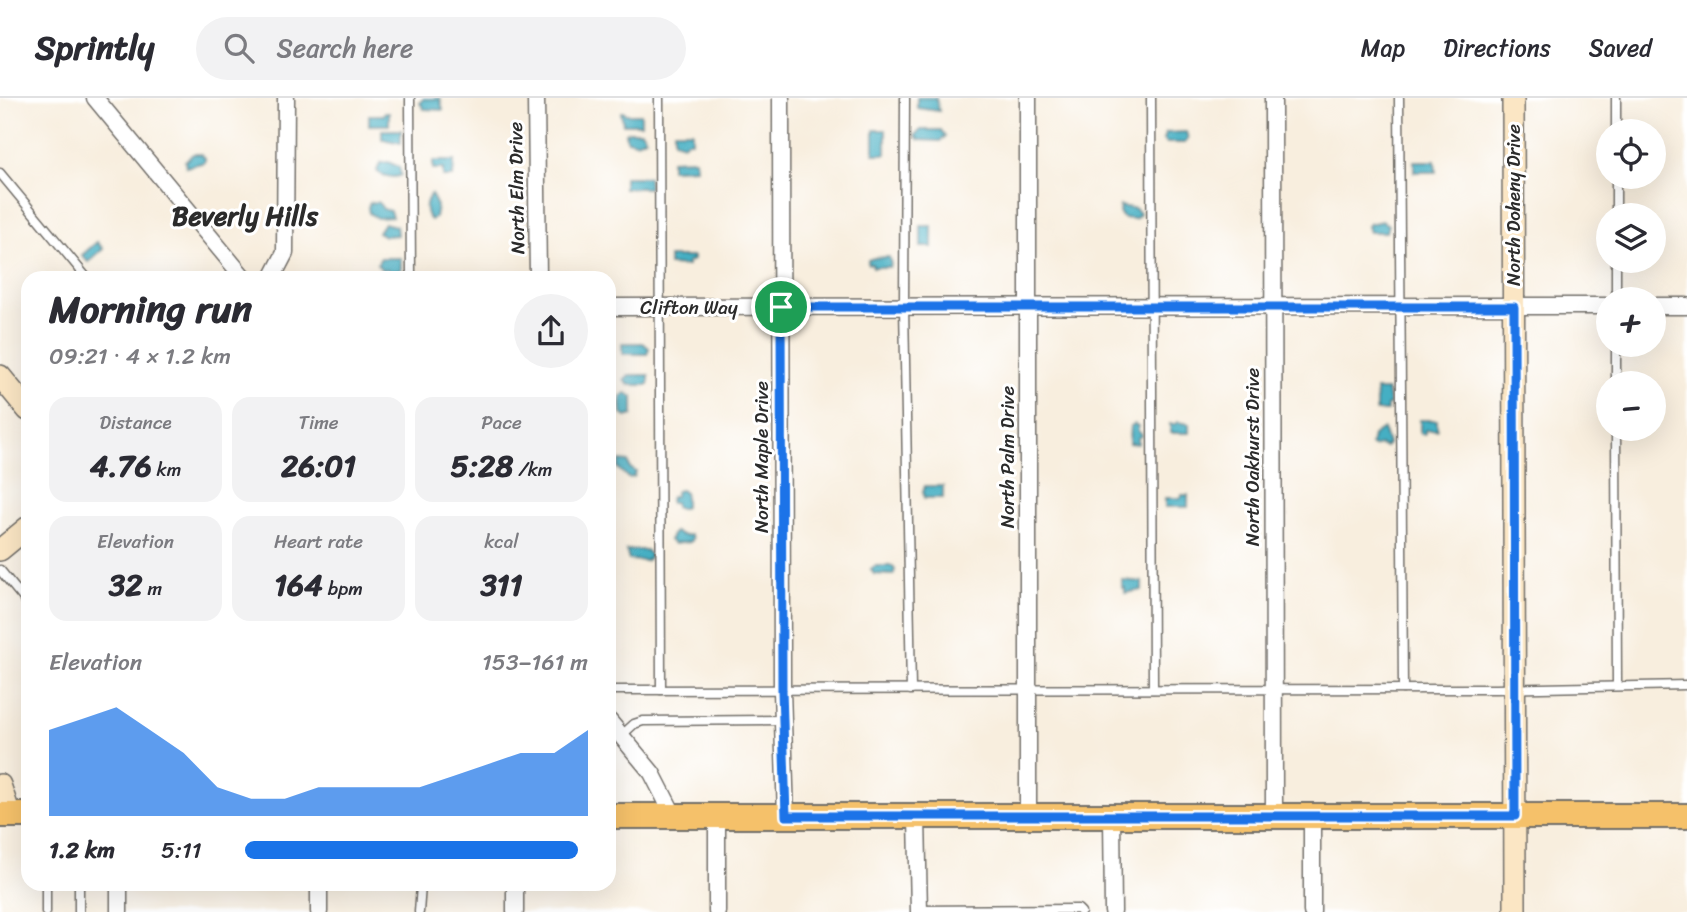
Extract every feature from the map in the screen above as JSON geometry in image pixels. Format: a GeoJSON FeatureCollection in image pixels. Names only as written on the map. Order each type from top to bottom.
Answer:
{"type":"FeatureCollection","features":[{"type":"Feature","properties":{"kind":"main road"},"geometry":{"type":"LineString","coordinates":[[616,816],[1687,817]]}},
{"type":"Feature","properties":{"kind":"street"},"geometry":{"type":"LineString","coordinates":[[95,98],[238,271]]}},
{"type":"Feature","properties":{"kind":"street"},"geometry":{"type":"LineString","coordinates":[[276,271],[285,253],[286,98]]}},
{"type":"Feature","properties":{"kind":"street","name":"North Elm Drive"},"geometry":{"type":"LineString","coordinates":[[536,98],[538,271]]}},
{"type":"Feature","properties":{"kind":"street","name":"North Maple Drive"},"geometry":{"type":"LineString","coordinates":[[781,98],[782,690],[786,816]]}},
{"type":"Feature","properties":{"kind":"street","name":"North Palm Drive"},"geometry":{"type":"LineString","coordinates":[[1028,98],[1028,815]]}},
{"type":"Feature","properties":{"kind":"street","name":"North Oakhurst Drive"},"geometry":{"type":"LineString","coordinates":[[1273,98],[1274,816]]}},
{"type":"Feature","properties":{"kind":"street","name":"North Doheny Drive"},"geometry":{"type":"LineString","coordinates":[[1513,98],[1515,912]]}},
{"type":"Feature","properties":{"kind":"street","name":"Clifton Way"},"geometry":{"type":"LineString","coordinates":[[616,307],[1596,306]]}},
{"type":"Feature","properties":{"kind":"street"},"geometry":{"type":"LineString","coordinates":[[1666,306],[1687,306]]}},
{"type":"Feature","properties":{"kind":"street"},"geometry":{"type":"LineString","coordinates":[[0,376],[21,402]]}},
{"type":"Feature","properties":{"kind":"street"},"geometry":{"type":"LineString","coordinates":[[0,550],[21,533]]}},
{"type":"Feature","properties":{"kind":"street"},"geometry":{"type":"LineString","coordinates":[[616,730],[652,773],[674,816]]}},
{"type":"Feature","properties":{"kind":"street"},"geometry":{"type":"LineString","coordinates":[[0,785],[13,815]]}},
{"type":"Feature","properties":{"kind":"street"},"geometry":{"type":"LineString","coordinates":[[1112,815],[1112,912]]}},
{"type":"Feature","properties":{"kind":"street"},"geometry":{"type":"LineString","coordinates":[[717,816],[717,912]]}},
{"type":"Feature","properties":{"kind":"street"},"geometry":{"type":"LineString","coordinates":[[1312,816],[1312,912]]}},
{"type":"Feature","properties":{"kind":"street"},"geometry":{"type":"LineString","coordinates":[[917,817],[919,911]]}},
{"type":"Feature","properties":{"kind":"street"},"geometry":{"type":"LineString","coordinates":[[119,891],[119,912]]}},
{"type":"Feature","properties":{"kind":"street"},"geometry":{"type":"LineString","coordinates":[[319,891],[319,912]]}},
{"type":"Feature","properties":{"kind":"street"},"geometry":{"type":"LineString","coordinates":[[515,891],[515,912]]}},
{"type":"Feature","properties":{"kind":"lane"},"geometry":{"type":"LineString","coordinates":[[410,98],[411,271]]}},
{"type":"Feature","properties":{"kind":"lane"},"geometry":{"type":"LineString","coordinates":[[659,98],[661,690]]}},
{"type":"Feature","properties":{"kind":"lane"},"geometry":{"type":"LineString","coordinates":[[905,98],[904,306],[911,690]]}},
{"type":"Feature","properties":{"kind":"lane"},"geometry":{"type":"LineString","coordinates":[[1151,98],[1153,689]]}},
{"type":"Feature","properties":{"kind":"lane"},"geometry":{"type":"LineString","coordinates":[[1399,98],[1403,689]]}},
{"type":"Feature","properties":{"kind":"lane"},"geometry":{"type":"LineString","coordinates":[[1616,98],[1616,119]]}},
{"type":"Feature","properties":{"kind":"lane"},"geometry":{"type":"LineString","coordinates":[[0,173],[81,271]]}},
{"type":"Feature","properties":{"kind":"lane"},"geometry":{"type":"LineString","coordinates":[[1616,441],[1617,685]]}},
{"type":"Feature","properties":{"kind":"lane"},"geometry":{"type":"LineString","coordinates":[[0,570],[21,596]]}},
{"type":"Feature","properties":{"kind":"lane"},"geometry":{"type":"LineString","coordinates":[[616,690],[1403,689],[1687,685]]}},
{"type":"Feature","properties":{"kind":"lane"},"geometry":{"type":"LineString","coordinates":[[621,736],[634,724],[643,721],[783,720]]}},
{"type":"Feature","properties":{"kind":"lane"},"geometry":{"type":"LineString","coordinates":[[46,891],[46,912]]}},
{"type":"Feature","properties":{"kind":"lane"},"geometry":{"type":"LineString","coordinates":[[79,891],[79,912]]}},
{"type":"Feature","properties":{"kind":"lane"},"geometry":{"type":"LineString","coordinates":[[419,912],[421,891]]}},
{"type":"Feature","properties":{"kind":"lane"},"geometry":{"type":"LineString","coordinates":[[919,911],[1078,909],[1082,912]]}},
{"type":"Feature","properties":{"kind":"water"},"geometry":{"type":"Polygon","coordinates":[[[917,98],[936,98],[939,111],[917,108],[917,98]]]}},
{"type":"Feature","properties":{"kind":"water"},"geometry":{"type":"Polygon","coordinates":[[[423,99],[440,99],[443,110],[424,109],[420,103],[423,99]]]}},
{"type":"Feature","properties":{"kind":"water"},"geometry":{"type":"Polygon","coordinates":[[[389,112],[389,125],[369,125],[369,115],[384,115],[389,112]]]}},
{"type":"Feature","properties":{"kind":"water"},"geometry":{"type":"Polygon","coordinates":[[[621,112],[641,114],[641,124],[623,124],[621,112]]]}},
{"type":"Feature","properties":{"kind":"water"},"geometry":{"type":"Polygon","coordinates":[[[382,130],[401,130],[401,143],[382,139],[382,130]]]}},
{"type":"Feature","properties":{"kind":"water"},"geometry":{"type":"Polygon","coordinates":[[[874,130],[886,130],[886,154],[874,154],[874,130]]]}},
{"type":"Feature","properties":{"kind":"water"},"geometry":{"type":"Polygon","coordinates":[[[921,130],[941,130],[945,137],[940,141],[919,140],[915,135],[921,130]]]}},
{"type":"Feature","properties":{"kind":"water"},"geometry":{"type":"Polygon","coordinates":[[[641,131],[646,138],[636,142],[627,140],[625,133],[641,131]]]}},
{"type":"Feature","properties":{"kind":"water"},"geometry":{"type":"Polygon","coordinates":[[[674,131],[692,131],[692,141],[683,144],[674,141],[674,131]]]}},
{"type":"Feature","properties":{"kind":"water"},"geometry":{"type":"Polygon","coordinates":[[[1186,132],[1188,138],[1185,143],[1166,143],[1163,140],[1166,133],[1186,132]]]}},
{"type":"Feature","properties":{"kind":"water"},"geometry":{"type":"Polygon","coordinates":[[[193,154],[201,154],[205,162],[186,167],[185,161],[193,154]]]}},
{"type":"Feature","properties":{"kind":"water"},"geometry":{"type":"Polygon","coordinates":[[[695,159],[696,168],[671,169],[671,160],[695,159]]]}},
{"type":"Feature","properties":{"kind":"water"},"geometry":{"type":"Polygon","coordinates":[[[433,161],[454,161],[453,177],[443,177],[443,169],[433,169],[433,161]]]}},
{"type":"Feature","properties":{"kind":"water"},"geometry":{"type":"Polygon","coordinates":[[[1414,161],[1435,161],[1436,172],[1414,172],[1414,161]]]}},
{"type":"Feature","properties":{"kind":"water"},"geometry":{"type":"Polygon","coordinates":[[[388,162],[399,167],[401,175],[389,176],[377,171],[380,163],[388,162]]]}},
{"type":"Feature","properties":{"kind":"water"},"geometry":{"type":"Polygon","coordinates":[[[624,177],[648,177],[649,188],[624,188],[624,177]]]}},
{"type":"Feature","properties":{"kind":"water"},"geometry":{"type":"Polygon","coordinates":[[[431,194],[437,206],[435,217],[431,220],[426,207],[431,194]]]}},
{"type":"Feature","properties":{"kind":"water"},"geometry":{"type":"Polygon","coordinates":[[[378,202],[383,209],[390,211],[392,217],[377,218],[369,213],[370,203],[378,202]]]}},
{"type":"Feature","properties":{"kind":"water"},"geometry":{"type":"Polygon","coordinates":[[[1120,206],[1136,209],[1140,214],[1135,219],[1123,218],[1119,212],[1120,206]]]}},
{"type":"Feature","properties":{"kind":"water"},"geometry":{"type":"Polygon","coordinates":[[[1382,221],[1388,225],[1386,232],[1369,232],[1369,224],[1382,221]]]}},
{"type":"Feature","properties":{"kind":"water"},"geometry":{"type":"Polygon","coordinates":[[[384,223],[396,226],[397,235],[385,236],[378,232],[384,223]]]}},
{"type":"Feature","properties":{"kind":"water"},"geometry":{"type":"Polygon","coordinates":[[[921,226],[932,226],[932,247],[921,247],[921,226]]]}},
{"type":"Feature","properties":{"kind":"water"},"geometry":{"type":"Polygon","coordinates":[[[97,242],[103,249],[88,262],[82,255],[97,242]]]}},
{"type":"Feature","properties":{"kind":"water"},"geometry":{"type":"Polygon","coordinates":[[[669,257],[693,257],[693,260],[687,263],[687,266],[669,265],[669,257]]]}},
{"type":"Feature","properties":{"kind":"water"},"geometry":{"type":"Polygon","coordinates":[[[889,257],[889,267],[873,267],[868,264],[868,260],[874,258],[889,257]]]}},
{"type":"Feature","properties":{"kind":"water"},"geometry":{"type":"Polygon","coordinates":[[[381,258],[401,258],[401,270],[382,270],[377,264],[381,258]]]}},
{"type":"Feature","properties":{"kind":"water"},"geometry":{"type":"Polygon","coordinates":[[[622,343],[643,343],[649,348],[647,354],[622,354],[622,343]]]}},
{"type":"Feature","properties":{"kind":"water"},"geometry":{"type":"Polygon","coordinates":[[[630,375],[649,375],[649,385],[629,385],[624,380],[630,375]]]}},
{"type":"Feature","properties":{"kind":"water"},"geometry":{"type":"Polygon","coordinates":[[[1376,390],[1387,390],[1390,405],[1387,405],[1387,411],[1376,411],[1376,390]]]}},
{"type":"Feature","properties":{"kind":"water"},"geometry":{"type":"Polygon","coordinates":[[[626,393],[633,397],[633,415],[626,417],[622,414],[621,397],[626,393]]]}},
{"type":"Feature","properties":{"kind":"water"},"geometry":{"type":"Polygon","coordinates":[[[1420,420],[1437,420],[1437,430],[1425,430],[1425,434],[1420,434],[1420,420]]]}},
{"type":"Feature","properties":{"kind":"water"},"geometry":{"type":"Polygon","coordinates":[[[1134,424],[1142,435],[1138,438],[1138,444],[1129,443],[1130,426],[1134,424]]]}},
{"type":"Feature","properties":{"kind":"water"},"geometry":{"type":"Polygon","coordinates":[[[1170,424],[1189,424],[1189,433],[1171,433],[1170,424]]]}},
{"type":"Feature","properties":{"kind":"water"},"geometry":{"type":"Polygon","coordinates":[[[1383,429],[1388,444],[1385,447],[1373,447],[1373,436],[1383,429]]]}},
{"type":"Feature","properties":{"kind":"water"},"geometry":{"type":"Polygon","coordinates":[[[620,461],[628,462],[630,468],[636,472],[634,477],[628,478],[618,468],[620,461]]]}},
{"type":"Feature","properties":{"kind":"water"},"geometry":{"type":"Polygon","coordinates":[[[925,486],[943,486],[943,498],[925,498],[925,486]]]}},
{"type":"Feature","properties":{"kind":"water"},"geometry":{"type":"Polygon","coordinates":[[[676,491],[685,493],[685,507],[680,509],[670,500],[676,491]]]}},
{"type":"Feature","properties":{"kind":"water"},"geometry":{"type":"Polygon","coordinates":[[[1182,495],[1188,495],[1188,507],[1165,507],[1165,498],[1181,498],[1182,495]]]}},
{"type":"Feature","properties":{"kind":"water"},"geometry":{"type":"Polygon","coordinates":[[[674,532],[690,535],[692,538],[690,542],[673,544],[669,540],[674,532]]]}},
{"type":"Feature","properties":{"kind":"water"},"geometry":{"type":"Polygon","coordinates":[[[626,550],[646,550],[651,556],[646,561],[629,560],[626,550]]]}},
{"type":"Feature","properties":{"kind":"water"},"geometry":{"type":"Polygon","coordinates":[[[875,566],[892,566],[895,570],[893,575],[874,574],[871,569],[875,566]]]}},
{"type":"Feature","properties":{"kind":"water"},"geometry":{"type":"Polygon","coordinates":[[[1122,580],[1142,582],[1142,590],[1125,593],[1122,580]]]}},
{"type":"Feature","properties":{"kind":"district","name":"Beverly Hills"},"geometry":{"type":"Point","coordinates":[245,216]}},
{"type":"Feature","properties":{"kind":"route"},"geometry":{"type":"LineString","coordinates":[[781,307],[1514,307],[1515,816],[786,816],[782,690],[781,307]]}}]}
